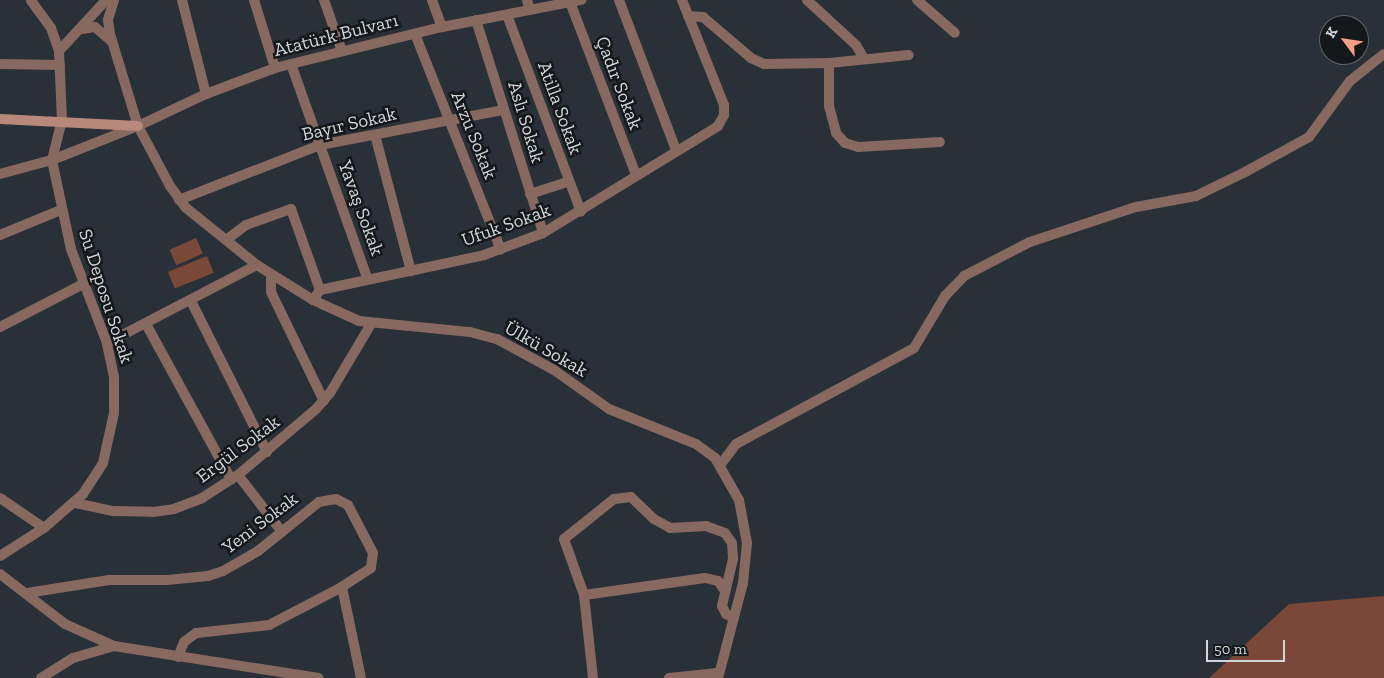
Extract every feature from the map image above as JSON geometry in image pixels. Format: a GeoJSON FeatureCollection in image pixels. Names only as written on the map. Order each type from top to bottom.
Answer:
{"type":"FeatureCollection","features":[{"type":"Feature","properties":{"kind":"main road"},"geometry":{"type":"LineString","coordinates":[[0,118],[62,120],[138,126]]}},
{"type":"Feature","properties":{"kind":"street","name":"Su Deposu Sokak"},"geometry":{"type":"LineString","coordinates":[[0,556],[44,528],[75,503],[95,476],[111,439],[115,392],[107,343],[83,284],[60,210],[52,160],[62,120],[59,51],[54,34],[31,0]]}},
{"type":"Feature","properties":{"kind":"street"},"geometry":{"type":"LineString","coordinates":[[59,51],[81,30],[106,0]]}},
{"type":"Feature","properties":{"kind":"street","name":"Ülkü Sokak"},"geometry":{"type":"LineString","coordinates":[[114,0],[108,20],[113,44],[138,126],[179,200],[257,265],[313,300],[347,316],[371,324],[470,332],[497,339],[559,374],[610,409],[696,444],[721,464],[736,492],[747,530],[747,562],[718,676]]}},
{"type":"Feature","properties":{"kind":"street"},"geometry":{"type":"LineString","coordinates":[[182,0],[206,94]]}},
{"type":"Feature","properties":{"kind":"street"},"geometry":{"type":"LineString","coordinates":[[254,0],[276,68]]}},
{"type":"Feature","properties":{"kind":"street"},"geometry":{"type":"LineString","coordinates":[[324,0],[342,51]]}},
{"type":"Feature","properties":{"kind":"street"},"geometry":{"type":"LineString","coordinates":[[432,0],[442,27]]}},
{"type":"Feature","properties":{"kind":"street","name":"Atatürk Bulvarı"},"geometry":{"type":"LineString","coordinates":[[0,174],[52,160],[138,126],[206,94],[276,68],[442,27],[507,15],[529,5],[581,0]]}},
{"type":"Feature","properties":{"kind":"street"},"geometry":{"type":"LineString","coordinates":[[619,0],[676,150]]}},
{"type":"Feature","properties":{"kind":"street"},"geometry":{"type":"LineString","coordinates":[[682,0],[688,16],[702,18],[758,62],[829,64],[909,55]]}},
{"type":"Feature","properties":{"kind":"street"},"geometry":{"type":"LineString","coordinates":[[807,0],[856,45],[864,60]]}},
{"type":"Feature","properties":{"kind":"street"},"geometry":{"type":"LineString","coordinates":[[917,0],[955,33]]}},
{"type":"Feature","properties":{"kind":"street","name":"Çadır Sokak"},"geometry":{"type":"LineString","coordinates":[[570,2],[636,175]]}},
{"type":"Feature","properties":{"kind":"street","name":"Atilla Sokak"},"geometry":{"type":"LineString","coordinates":[[507,15],[568,182],[581,212]]}},
{"type":"Feature","properties":{"kind":"street","name":"Ufuk Sokak"},"geometry":{"type":"LineString","coordinates":[[320,290],[367,278],[411,271],[501,250],[543,233],[581,212],[636,175],[721,123],[724,105],[688,16]]}},
{"type":"Feature","properties":{"kind":"street","name":"Aslı Sokak"},"geometry":{"type":"LineString","coordinates":[[476,20],[543,233]]}},
{"type":"Feature","properties":{"kind":"street"},"geometry":{"type":"LineString","coordinates":[[81,30],[95,27],[113,44]]}},
{"type":"Feature","properties":{"kind":"street","name":"Arzu Sokak"},"geometry":{"type":"LineString","coordinates":[[415,34],[501,250]]}},
{"type":"Feature","properties":{"kind":"street"},"geometry":{"type":"LineString","coordinates":[[721,464],[736,444],[914,348],[945,296],[964,276],[1030,242],[1136,207],[1196,196],[1247,172],[1309,137],[1346,85],[1384,54]]}},
{"type":"Feature","properties":{"kind":"street"},"geometry":{"type":"LineString","coordinates":[[0,64],[60,65]]}},
{"type":"Feature","properties":{"kind":"street","name":"Yavaş Sokak"},"geometry":{"type":"LineString","coordinates":[[291,64],[367,278]]}},
{"type":"Feature","properties":{"kind":"street"},"geometry":{"type":"LineString","coordinates":[[829,64],[829,106],[836,133],[845,142],[858,147],[940,142]]}},
{"type":"Feature","properties":{"kind":"street","name":"Bayır Sokak"},"geometry":{"type":"LineString","coordinates":[[179,200],[320,145],[504,110]]}},
{"type":"Feature","properties":{"kind":"street"},"geometry":{"type":"LineString","coordinates":[[375,135],[411,271]]}},
{"type":"Feature","properties":{"kind":"street"},"geometry":{"type":"LineString","coordinates":[[530,194],[568,182]]}},
{"type":"Feature","properties":{"kind":"street"},"geometry":{"type":"LineString","coordinates":[[226,240],[246,225],[291,209],[320,290],[313,300]]}},
{"type":"Feature","properties":{"kind":"street"},"geometry":{"type":"LineString","coordinates":[[0,235],[60,210]]}},
{"type":"Feature","properties":{"kind":"street"},"geometry":{"type":"LineString","coordinates":[[107,343],[192,301],[257,265]]}},
{"type":"Feature","properties":{"kind":"street"},"geometry":{"type":"LineString","coordinates":[[271,275],[269,286],[324,400]]}},
{"type":"Feature","properties":{"kind":"street"},"geometry":{"type":"LineString","coordinates":[[0,327],[83,284]]}},
{"type":"Feature","properties":{"kind":"street"},"geometry":{"type":"LineString","coordinates":[[192,301],[267,452]]}},
{"type":"Feature","properties":{"kind":"street"},"geometry":{"type":"LineString","coordinates":[[146,324],[235,477],[282,532]]}},
{"type":"Feature","properties":{"kind":"street","name":"Ergül Sokak"},"geometry":{"type":"LineString","coordinates":[[75,503],[114,511],[165,511],[193,502],[235,477],[267,452],[324,400],[371,324]]}},
{"type":"Feature","properties":{"kind":"street"},"geometry":{"type":"LineString","coordinates":[[593,678],[584,595],[564,539],[603,504],[623,496],[631,497],[663,526],[706,526],[725,533],[733,551],[722,606],[726,614],[734,618]]}},
{"type":"Feature","properties":{"kind":"street"},"geometry":{"type":"LineString","coordinates":[[0,498],[44,528]]}},
{"type":"Feature","properties":{"kind":"street","name":"Yeni Sokak"},"geometry":{"type":"LineString","coordinates":[[27,593],[100,581],[208,576],[242,561],[323,500],[336,499],[348,505],[374,560],[371,568],[342,587]]}},
{"type":"Feature","properties":{"kind":"street"},"geometry":{"type":"LineString","coordinates":[[0,574],[65,624],[114,646],[319,678]]}},
{"type":"Feature","properties":{"kind":"street"},"geometry":{"type":"LineString","coordinates":[[584,595],[705,578],[718,581],[725,591]]}},
{"type":"Feature","properties":{"kind":"street"},"geometry":{"type":"LineString","coordinates":[[178,657],[184,642],[196,633],[269,625],[342,587],[360,678]]}},
{"type":"Feature","properties":{"kind":"street"},"geometry":{"type":"LineString","coordinates":[[45,677],[73,658],[114,646]]}},
{"type":"Feature","properties":{"kind":"street"},"geometry":{"type":"LineString","coordinates":[[669,678],[718,676]]}},
{"type":"Feature","properties":{"kind":"shaded area"},"geometry":{"type":"Polygon","coordinates":[[[196,238],[203,254],[176,265],[170,250],[196,238]]]}},
{"type":"Feature","properties":{"kind":"shaded area"},"geometry":{"type":"Polygon","coordinates":[[[207,256],[214,273],[175,288],[168,272],[207,256]]]}},
{"type":"Feature","properties":{"kind":"shaded area"},"geometry":{"type":"Polygon","coordinates":[[[1384,596],[1384,678],[1209,678],[1289,604],[1384,596]]]}}]}
